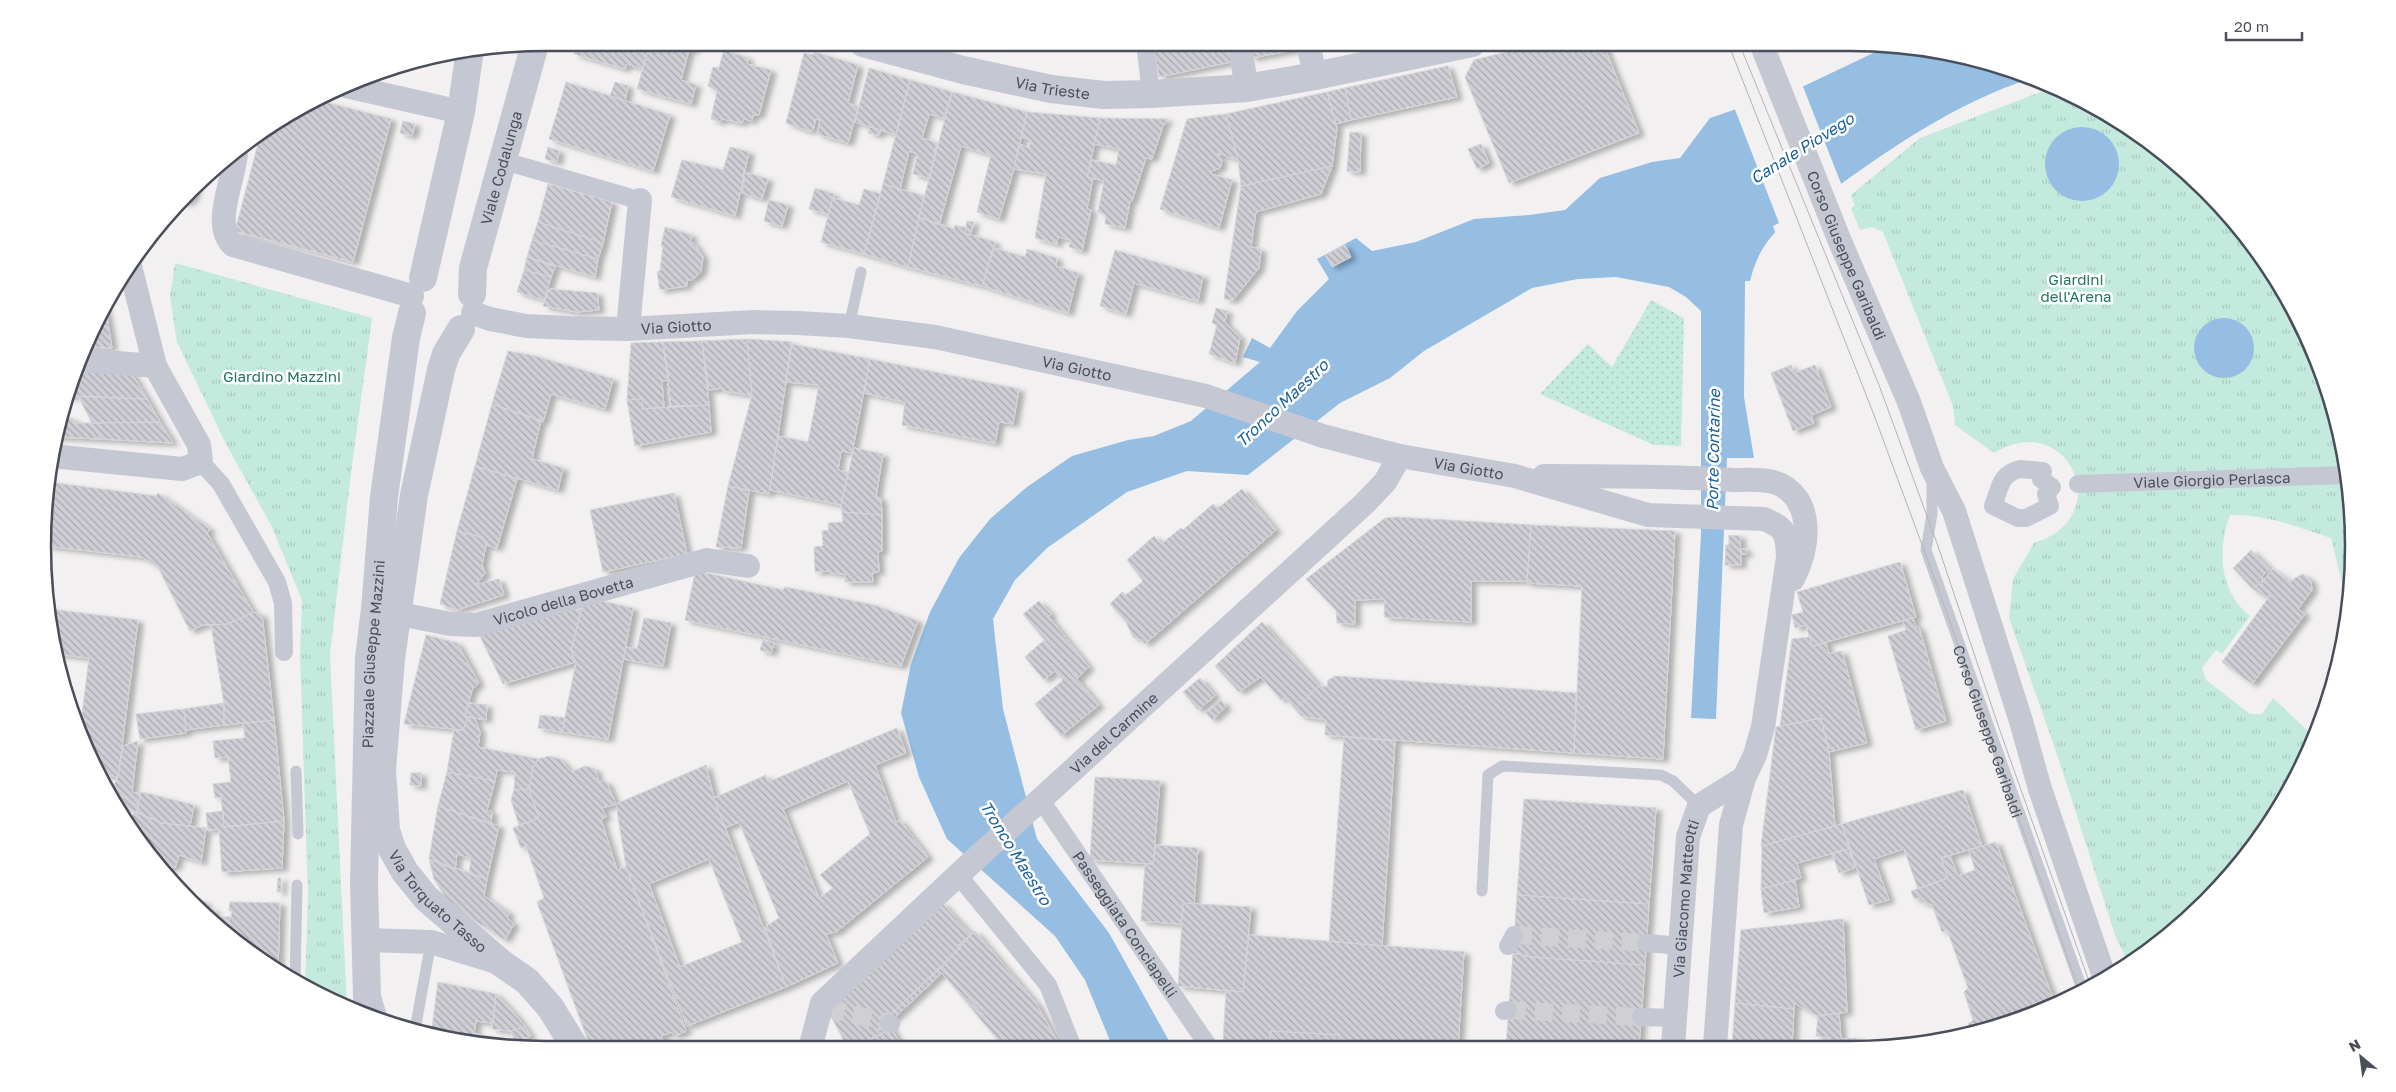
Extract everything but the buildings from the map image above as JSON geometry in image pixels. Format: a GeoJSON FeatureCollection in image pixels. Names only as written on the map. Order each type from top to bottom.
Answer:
{"type":"FeatureCollection","features":[{"type":"Feature","properties":{"kind":"street","name":"Viale Codalunga"},"geometry":{"type":"LineString","coordinates":[[468,312],[473,268],[534,51]]}},
{"type":"Feature","properties":{"kind":"street","name":"Via Trieste"},"geometry":{"type":"LineString","coordinates":[[915,51],[963,70],[1051,89],[1104,94],[1151,94],[1247,88],[1315,76],[1430,51]]}},
{"type":"Feature","properties":{"kind":"street"},"geometry":{"type":"LineString","coordinates":[[1146,51],[1151,94]]}},
{"type":"Feature","properties":{"kind":"street"},"geometry":{"type":"LineString","coordinates":[[1241,51],[1247,88]]}},
{"type":"Feature","properties":{"kind":"street"},"geometry":{"type":"LineString","coordinates":[[1310,51],[1315,76]]}},
{"type":"Feature","properties":{"kind":"street","name":"Corso Giuseppe Garibaldi"},"geometry":{"type":"LineString","coordinates":[[1764,51],[1838,239],[1908,402],[1932,468],[1954,511],[1980,586],[2040,789],[2102,971]]}},
{"type":"Feature","properties":{"kind":"street"},"geometry":{"type":"LineString","coordinates":[[416,296],[439,273],[455,275],[468,286],[468,312],[452,334],[432,334],[423,330],[416,296],[461,112],[469,57]]}},
{"type":"Feature","properties":{"kind":"street"},"geometry":{"type":"LineString","coordinates":[[358,89],[461,112]]}},
{"type":"Feature","properties":{"kind":"street","name":"Via Giotto"},"geometry":{"type":"LineString","coordinates":[[504,161],[634,199],[628,328]]}},
{"type":"Feature","properties":{"kind":"street"},"geometry":{"type":"LineString","coordinates":[[234,162],[223,223],[225,235],[233,245],[416,296]]}},
{"type":"Feature","properties":{"kind":"street"},"geometry":{"type":"LineString","coordinates":[[132,275],[155,366],[199,445],[201,462],[220,484],[277,582],[283,603],[284,652]]}},
{"type":"Feature","properties":{"kind":"street","name":"Piazzale Giuseppe Mazzini"},"geometry":{"type":"LineString","coordinates":[[386,830],[382,764],[391,659],[387,611],[384,497],[406,338],[416,296]]}},
{"type":"Feature","properties":{"kind":"street","name":"Via Giotto"},"geometry":{"type":"LineString","coordinates":[[468,312],[490,319],[526,326],[628,328],[754,322],[849,326],[935,337],[1206,396],[1323,436],[1400,456],[1515,476],[1648,515],[1688,518],[1764,519],[1780,525],[1787,538],[1788,557],[1782,599]]}},
{"type":"Feature","properties":{"kind":"street","name":"Piazzale Giuseppe Mazzini"},"geometry":{"type":"LineString","coordinates":[[366,1006],[364,883],[369,658],[387,611],[436,388],[446,354],[468,312]]}},
{"type":"Feature","properties":{"kind":"street"},"geometry":{"type":"LineString","coordinates":[[88,361],[155,366]]}},
{"type":"Feature","properties":{"kind":"street","name":"Via del Carmine"},"geometry":{"type":"LineString","coordinates":[[813,1041],[824,1006],[962,872],[1364,504],[1385,482],[1400,456]]}},
{"type":"Feature","properties":{"kind":"street"},"geometry":{"type":"LineString","coordinates":[[60,457],[182,469],[201,462]]}},
{"type":"Feature","properties":{"kind":"street","name":"Viale Giorgio Perlasca"},"geometry":{"type":"LineString","coordinates":[[2078,484],[2340,475]]}},
{"type":"Feature","properties":{"kind":"street","name":"Via Giotto"},"geometry":{"type":"LineString","coordinates":[[1515,476],[1690,477],[1760,481],[1783,486],[1795,498],[1803,515],[1807,534],[1804,552],[1782,599]]}},
{"type":"Feature","properties":{"kind":"street","name":"Vicolo della Bovetta"},"geometry":{"type":"LineString","coordinates":[[387,611],[450,624],[476,625],[707,560],[748,566]]}},
{"type":"Feature","properties":{"kind":"street"},"geometry":{"type":"LineString","coordinates":[[1715,1041],[1731,825],[1744,778],[1755,755],[1763,727],[1782,599]]}},
{"type":"Feature","properties":{"kind":"street","name":"Via Giacomo Matteotti"},"geometry":{"type":"LineString","coordinates":[[1673,1041],[1688,837],[1699,806],[1744,778]]}},
{"type":"Feature","properties":{"kind":"street","name":"Passeggiata Conciapelli"},"geometry":{"type":"LineString","coordinates":[[1036,805],[1206,1041]]}},
{"type":"Feature","properties":{"kind":"street","name":"Via Torquato Tasso"},"geometry":{"type":"LineString","coordinates":[[386,830],[392,849],[405,872],[426,898],[501,963],[527,981],[550,1007],[571,1041]]}},
{"type":"Feature","properties":{"kind":"street"},"geometry":{"type":"LineString","coordinates":[[962,872],[1048,985],[1070,1041]]}},
{"type":"Feature","properties":{"kind":"street","name":"Via Torquato Tasso"},"geometry":{"type":"LineString","coordinates":[[366,940],[431,942],[501,963]]}},
{"type":"Feature","properties":{"kind":"street"},"geometry":{"type":"LineString","coordinates":[[1646,943],[1681,946]]}},
{"type":"Feature","properties":{"kind":"street"},"geometry":{"type":"LineString","coordinates":[[1641,1017],[1675,1018]]}},
{"type":"Feature","properties":{"kind":"lane"},"geometry":{"type":"LineString","coordinates":[[849,326],[861,272]]}},
{"type":"Feature","properties":{"kind":"lane","name":"Corso Giuseppe Garibaldi"},"geometry":{"type":"LineString","coordinates":[[1932,468],[1932,514],[1926,550],[2080,984]]}},
{"type":"Feature","properties":{"kind":"lane"},"geometry":{"type":"LineString","coordinates":[[1482,891],[1488,775],[1502,766],[1661,775],[1673,781],[1699,806]]}},
{"type":"Feature","properties":{"kind":"lane"},"geometry":{"type":"LineString","coordinates":[[296,771],[298,834]]}},
{"type":"Feature","properties":{"kind":"lane"},"geometry":{"type":"LineString","coordinates":[[295,972],[298,885]]}},
{"type":"Feature","properties":{"kind":"lane"},"geometry":{"type":"LineString","coordinates":[[415,1023],[431,942]]}},
{"type":"Feature","properties":{"kind":"green space","name":"Giardini dell'Arena"},"geometry":{"type":"Polygon","coordinates":[[[2044,91],[2069,102],[2125,135],[2151,153],[2200,196],[2243,245],[2261,271],[2294,327],[2307,357],[2328,418],[2341,481],[2345,546],[2343,585],[2331,538],[2269,519],[2230,515],[2223,542],[2222,556],[2224,569],[2232,595],[2250,616],[2222,654],[2216,650],[2202,668],[2206,680],[2250,714],[2262,714],[2273,698],[2308,731],[2307,735],[2294,765],[2278,793],[2243,847],[2200,896],[2151,939],[2125,957],[2116,938],[2060,763],[2009,618],[2013,579],[2034,543],[2060,530],[2074,512],[2078,491],[2073,471],[2061,454],[2043,444],[2020,443],[1994,453],[1955,425],[1953,406],[1883,232],[1872,227],[1860,230],[1851,208],[1855,206],[1851,195],[1920,138],[2044,91]]]}},
{"type":"Feature","properties":{"kind":"green space","name":"Giardino Mazzini"},"geometry":{"type":"Polygon","coordinates":[[[175,263],[372,318],[351,472],[330,655],[347,998],[305,978],[308,895],[300,653],[302,600],[271,525],[226,444],[177,342],[170,297],[175,263]]]}},
{"type":"Feature","properties":{"kind":"green space"},"geometry":{"type":"Polygon","coordinates":[[[1651,300],[1684,318],[1681,446],[1654,445],[1540,394],[1588,344],[1612,367],[1651,300]]]}},
{"type":"Feature","properties":{"kind":"water"},"geometry":{"type":"Polygon","coordinates":[[[1876,52],[1915,55],[1947,61],[1978,68],[2020,82],[1976,101],[1922,129],[1795,216],[1776,231],[1767,242],[1753,269],[1750,281],[1745,281],[1744,397],[1754,458],[1727,458],[1716,719],[1691,718],[1701,534],[1701,311],[1686,297],[1669,287],[1616,277],[1578,279],[1532,288],[1424,351],[1390,378],[1340,403],[1248,475],[1187,471],[1127,492],[1047,548],[1015,580],[993,619],[1003,709],[1037,839],[1109,933],[1169,1041],[1110,1041],[1085,980],[1055,936],[947,839],[919,777],[901,713],[911,664],[930,612],[959,558],[990,519],[1027,487],[1072,456],[1128,440],[1154,436],[1191,421],[1260,362],[1243,357],[1252,338],[1270,348],[1297,311],[1329,279],[1317,259],[1356,238],[1372,251],[1416,242],[1474,219],[1565,210],[1600,178],[1652,162],[1680,158],[1710,118],[1804,86],[1876,52]]]}},
{"type":"Feature","properties":{"kind":"water"},"geometry":{"type":"Polygon","coordinates":[[[2082,127],[2103,133],[2113,143],[2119,164],[2113,185],[2103,195],[2082,201],[2061,195],[2051,185],[2045,164],[2051,143],[2061,133],[2082,127]]]}},
{"type":"Feature","properties":{"kind":"water"},"geometry":{"type":"Polygon","coordinates":[[[2218,318],[2230,318],[2241,323],[2249,331],[2254,342],[2252,360],[2241,373],[2230,378],[2218,378],[2207,373],[2199,365],[2194,354],[2194,342],[2199,331],[2207,323],[2218,318]]]}},
{"type":"Feature","properties":{"kind":"pier"},"geometry":{"type":"Polygon","coordinates":[[[1802,84],[1842,186],[1776,235],[1773,226],[1779,223],[1734,107],[1802,84]]]}},
{"type":"Feature","properties":{"kind":"tunnel"},"geometry":{"type":"LineString","coordinates":[[1514,935],[1646,943]]}},
{"type":"Feature","properties":{"kind":"tunnel"},"geometry":{"type":"LineString","coordinates":[[827,1008],[889,1023]]}},
{"type":"Feature","properties":{"kind":"tunnel"},"geometry":{"type":"LineString","coordinates":[[1508,1010],[1641,1017]]}},
{"type":"Feature","properties":{"kind":"tram line"},"geometry":{"type":"LineString","coordinates":[[1731,51],[1874,415],[1938,588],[2077,985]]}},
{"type":"Feature","properties":{"kind":"tram line"},"geometry":{"type":"LineString","coordinates":[[1742,51],[1879,385],[1938,546],[1999,728],[2088,979]]}},
{"type":"Feature","properties":{"kind":"water label","name":"Canale Piovego"},"geometry":{"type":"Point","coordinates":[1802,148]}},
{"type":"Feature","properties":{"kind":"water label","name":"Tronco Maestro"},"geometry":{"type":"Point","coordinates":[1282,403]}},
{"type":"Feature","properties":{"kind":"water label","name":"Porte Contarine"},"geometry":{"type":"Point","coordinates":[1713,450]}},
{"type":"Feature","properties":{"kind":"water label","name":"Tronco Maestro"},"geometry":{"type":"Point","coordinates":[1016,853]}}]}
